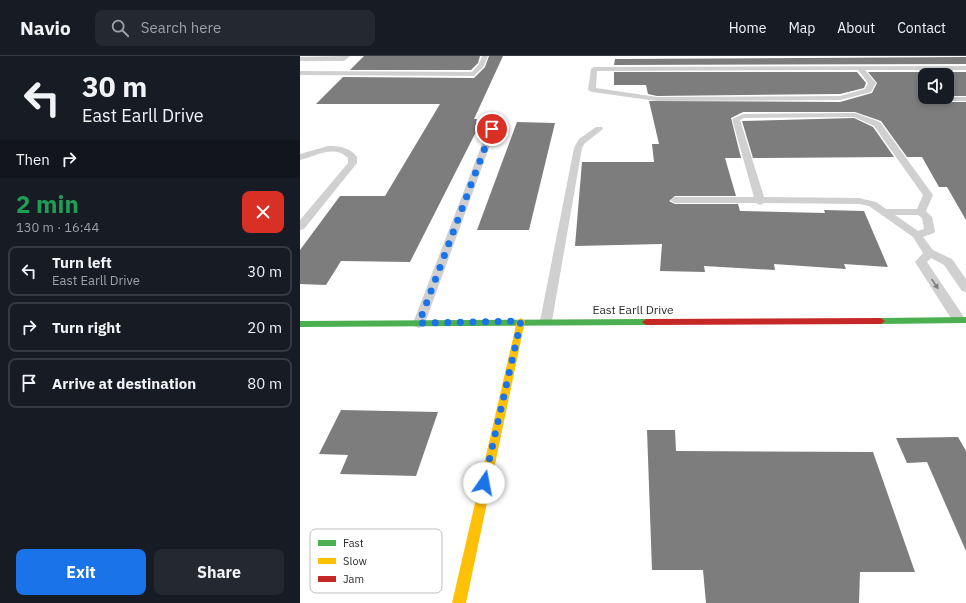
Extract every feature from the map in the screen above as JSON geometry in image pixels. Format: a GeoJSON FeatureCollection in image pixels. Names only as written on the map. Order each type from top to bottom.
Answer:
{"type":"FeatureCollection","features":[{"type":"Feature","properties":{"kind":"street","name":"East Earll Drive"},"geometry":{"type":"LineString","coordinates":[[300,324],[521,321],[963,320]]}},
{"type":"Feature","properties":{"kind":"street"},"geometry":{"type":"LineString","coordinates":[[459,603],[521,321]]}},
{"type":"Feature","properties":{"kind":"lane"},"geometry":{"type":"LineString","coordinates":[[300,59],[344,58],[347,56]]}},
{"type":"Feature","properties":{"kind":"lane"},"geometry":{"type":"LineString","coordinates":[[300,73],[474,74],[482,65],[485,56]]}},
{"type":"Feature","properties":{"kind":"lane"},"geometry":{"type":"LineString","coordinates":[[860,69],[872,83],[868,90],[840,98],[657,99],[592,90],[594,70],[966,68]]}},
{"type":"Feature","properties":{"kind":"lane"},"geometry":{"type":"LineString","coordinates":[[954,99],[966,99]]}},
{"type":"Feature","properties":{"kind":"lane"},"geometry":{"type":"LineString","coordinates":[[419,323],[497,115]]}},
{"type":"Feature","properties":{"kind":"lane"},"geometry":{"type":"LineString","coordinates":[[760,202],[736,119],[742,116],[855,115],[868,119],[877,124],[928,195],[921,212]]}},
{"type":"Feature","properties":{"kind":"lane"},"geometry":{"type":"LineString","coordinates":[[546,321],[578,148],[582,141],[599,129]]}},
{"type":"Feature","properties":{"kind":"lane"},"geometry":{"type":"LineString","coordinates":[[300,157],[322,149],[336,149],[350,152],[353,157],[352,163],[300,227]]}},
{"type":"Feature","properties":{"kind":"lane"},"geometry":{"type":"LineString","coordinates":[[676,200],[760,202],[859,201],[872,204],[886,212],[904,228],[916,235],[929,253],[948,262],[966,288]]}},
{"type":"Feature","properties":{"kind":"lane"},"geometry":{"type":"LineString","coordinates":[[886,212],[921,212],[927,217],[930,231],[916,235]]}},
{"type":"Feature","properties":{"kind":"lane"},"geometry":{"type":"LineString","coordinates":[[929,253],[921,262],[963,320]]}},
{"type":"Feature","properties":{"kind":"building"},"geometry":{"type":"Polygon","coordinates":[[[364,56],[480,56],[478,63],[471,70],[350,70],[364,56]]]}},
{"type":"Feature","properties":{"kind":"building"},"geometry":{"type":"Polygon","coordinates":[[[489,56],[503,56],[474,119],[477,119],[476,122],[481,122],[410,262],[341,261],[326,285],[300,284],[300,250],[340,196],[385,196],[440,104],[316,104],[343,77],[474,78],[485,67],[489,56]]]}},
{"type":"Feature","properties":{"kind":"building"},"geometry":{"type":"Polygon","coordinates":[[[966,57],[966,64],[614,65],[615,59],[966,57]]]}},
{"type":"Feature","properties":{"kind":"building"},"geometry":{"type":"Polygon","coordinates":[[[614,72],[857,72],[866,83],[864,88],[840,94],[657,96],[648,94],[646,85],[614,85],[614,72]]]}},
{"type":"Feature","properties":{"kind":"building"},"geometry":{"type":"Polygon","coordinates":[[[868,72],[918,72],[918,104],[954,104],[954,102],[966,102],[966,220],[947,187],[939,187],[922,157],[907,157],[881,121],[855,112],[743,112],[731,118],[741,158],[725,158],[736,196],[675,196],[669,201],[675,204],[738,204],[740,211],[825,213],[824,210],[864,211],[888,267],[844,264],[846,269],[774,264],[775,270],[704,266],[705,272],[660,271],[662,244],[575,246],[582,162],[654,162],[652,144],[659,144],[649,101],[840,102],[872,93],[877,83],[868,72]]]}},
{"type":"Feature","properties":{"kind":"building"},"geometry":{"type":"Polygon","coordinates":[[[954,72],[966,72],[966,96],[954,96],[954,72]]]}},
{"type":"Feature","properties":{"kind":"building"},"geometry":{"type":"Polygon","coordinates":[[[854,118],[873,127],[894,157],[753,158],[742,121],[854,118]]]}},
{"type":"Feature","properties":{"kind":"building"},"geometry":{"type":"Polygon","coordinates":[[[517,122],[555,123],[529,230],[477,230],[517,122]]]}},
{"type":"Feature","properties":{"kind":"building"},"geometry":{"type":"Polygon","coordinates":[[[341,410],[438,412],[416,476],[340,474],[348,455],[319,454],[341,410]]]}},
{"type":"Feature","properties":{"kind":"building"},"geometry":{"type":"Polygon","coordinates":[[[647,430],[675,430],[676,451],[873,452],[915,572],[860,572],[859,603],[706,603],[703,570],[652,570],[647,430]]]}},
{"type":"Feature","properties":{"kind":"building"},"geometry":{"type":"Polygon","coordinates":[[[958,437],[966,451],[966,551],[927,462],[907,463],[896,438],[958,437]]]}},
{"type":"Feature","properties":{"kind":"traffic: fast"},"geometry":{"type":"LineString","coordinates":[[881,321],[966,320]]}},
{"type":"Feature","properties":{"kind":"traffic: fast"},"geometry":{"type":"LineString","coordinates":[[300,324],[646,322]]}},
{"type":"Feature","properties":{"kind":"traffic: slow"},"geometry":{"type":"LineString","coordinates":[[459,603],[521,321]]}},
{"type":"Feature","properties":{"kind":"traffic: jam"},"geometry":{"type":"LineString","coordinates":[[646,322],[881,321]]}},
{"type":"Feature","properties":{"kind":"route"},"geometry":{"type":"LineString","coordinates":[[484,483],[521,321],[419,323],[492,129]]}}]}
